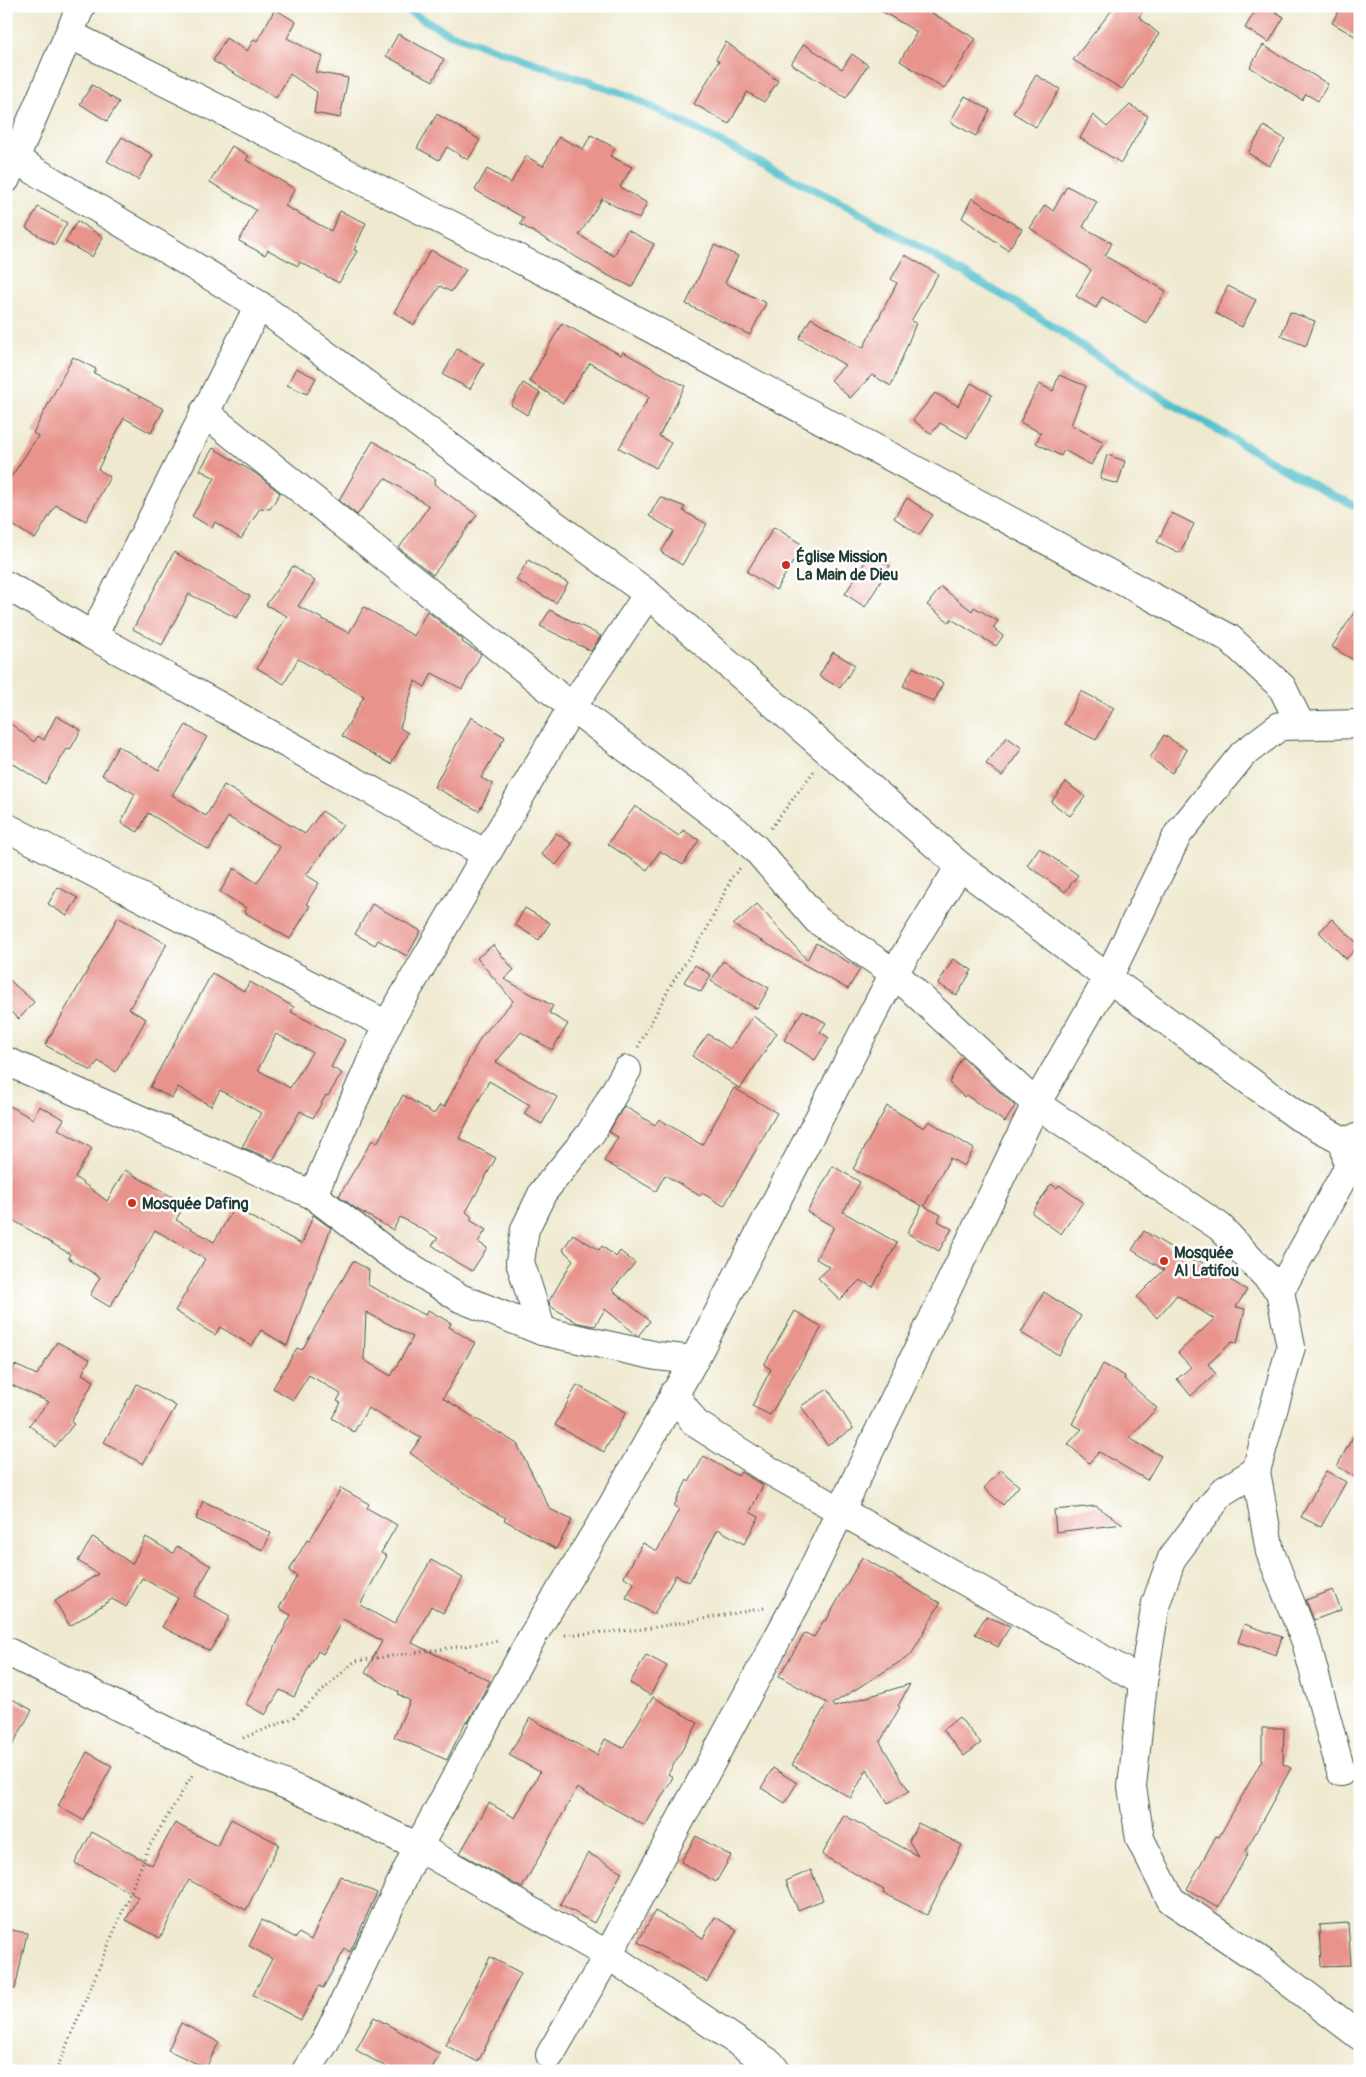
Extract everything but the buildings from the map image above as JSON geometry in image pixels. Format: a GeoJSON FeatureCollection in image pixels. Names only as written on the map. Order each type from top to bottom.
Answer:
{"type":"FeatureCollection","features":[{"type":"Feature","properties":{"kind":"street"},"geometry":{"type":"LineString","coordinates":[[81,6],[9,165],[260,305],[648,594],[960,866],[1108,978],[1299,1117],[1352,1139],[1348,1168],[1280,1291]]}},
{"type":"Feature","properties":{"kind":"street"},"geometry":{"type":"LineString","coordinates":[[69,34],[555,278],[1229,638],[1282,687],[1300,724]]}},
{"type":"Feature","properties":{"kind":"street"},"geometry":{"type":"LineString","coordinates":[[93,636],[204,412],[260,305]]}},
{"type":"Feature","properties":{"kind":"street"},"geometry":{"type":"LineString","coordinates":[[204,412],[572,707],[701,803],[756,849],[817,920],[894,973],[1036,1104],[1220,1227],[1280,1291],[1291,1347],[1256,1471],[1270,1552],[1306,1642],[1341,1772]]}},
{"type":"Feature","properties":{"kind":"street"},"geometry":{"type":"LineString","coordinates":[[6,585],[93,636],[486,854]]}},
{"type":"Feature","properties":{"kind":"street"},"geometry":{"type":"LineString","coordinates":[[313,1195],[387,1025],[572,707],[648,594]]}},
{"type":"Feature","properties":{"kind":"street"},"geometry":{"type":"LineString","coordinates":[[550,2055],[608,1955],[797,1602],[1036,1104],[1108,978],[1178,834],[1243,754],[1280,726],[1360,724]]}},
{"type":"Feature","properties":{"kind":"street"},"geometry":{"type":"LineString","coordinates":[[6,827],[387,1025]]}},
{"type":"Feature","properties":{"kind":"street"},"geometry":{"type":"LineString","coordinates":[[306,2071],[326,2042],[418,1847],[532,1637],[612,1506],[694,1360],[894,973],[960,866]]}},
{"type":"Feature","properties":{"kind":"street"},"geometry":{"type":"LineString","coordinates":[[6,1061],[313,1195],[387,1252],[460,1298],[542,1331],[657,1356],[694,1360]]}},
{"type":"Feature","properties":{"kind":"street"},"geometry":{"type":"LineString","coordinates":[[542,1331],[520,1262],[525,1229],[543,1192],[591,1133],[626,1070]]}},
{"type":"Feature","properties":{"kind":"street"},"geometry":{"type":"LineString","coordinates":[[674,1393],[695,1423],[765,1468],[1143,1682]]}},
{"type":"Feature","properties":{"kind":"street"},"geometry":{"type":"LineString","coordinates":[[1256,1471],[1222,1492],[1172,1558],[1156,1603],[1143,1682],[1132,1787],[1140,1839],[1171,1900],[1264,1963],[1360,2036]]}},
{"type":"Feature","properties":{"kind":"street"},"geometry":{"type":"LineString","coordinates":[[6,1651],[208,1751],[328,1803],[418,1847],[608,1955],[771,2064],[776,2071]]}},
{"type":"Feature","properties":{"kind":"path"},"geometry":{"type":"LineString","coordinates":[[626,1070],[672,983],[707,929],[732,877],[756,849],[829,750]]}},
{"type":"Feature","properties":{"kind":"path"},"geometry":{"type":"LineString","coordinates":[[56,2071],[150,1845],[172,1806],[208,1751],[293,1718],[355,1661],[532,1637],[645,1629],[797,1602]]}},
{"type":"Feature","properties":{"kind":"waterway"},"geometry":{"type":"LineString","coordinates":[[399,6],[450,34],[632,97],[847,206],[1028,310],[1152,392],[1320,489],[1360,508]]}},
{"type":"Feature","properties":{"kind":"place","name":"Église Mission La Main de Dieu"},"geometry":{"type":"Point","coordinates":[786,565]}},
{"type":"Feature","properties":{"kind":"place","name":"Mosquée Dafing"},"geometry":{"type":"Point","coordinates":[132,1203]}},
{"type":"Feature","properties":{"kind":"place","name":"Mosquée Al Latifou"},"geometry":{"type":"Point","coordinates":[1164,1261]}}]}
